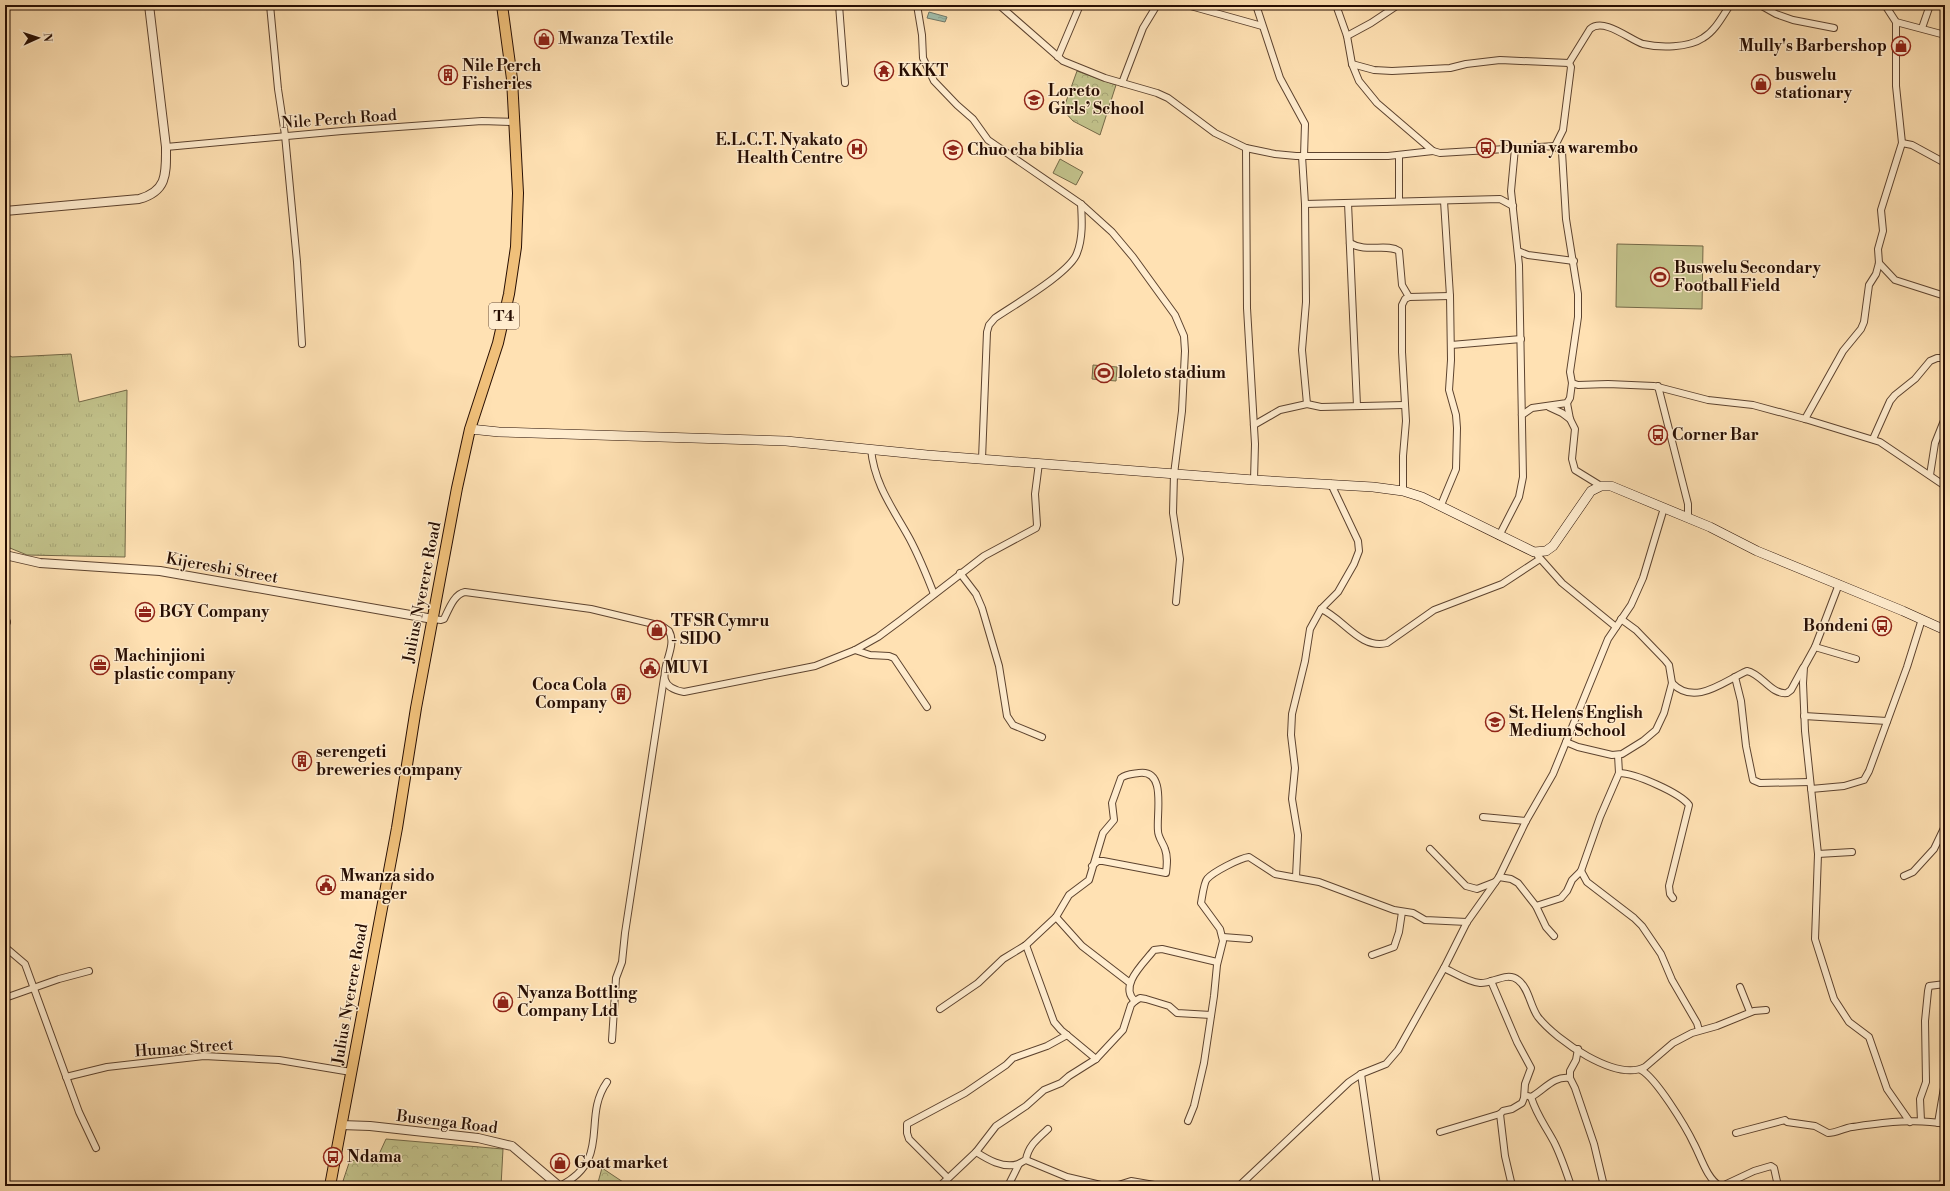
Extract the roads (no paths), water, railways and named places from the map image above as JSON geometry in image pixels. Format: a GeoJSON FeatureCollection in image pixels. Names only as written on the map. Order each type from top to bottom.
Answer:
{"type":"FeatureCollection","features":[{"type":"Feature","properties":{"kind":"highway","name":"Julius Nyerere Road"},"geometry":{"type":"LineString","coordinates":[[330,1186],[398,823],[416,708],[457,488],[470,429],[498,343],[509,294],[516,247],[518,193],[512,79],[502,5]]}},
{"type":"Feature","properties":{"kind":"main road"},"geometry":{"type":"LineString","coordinates":[[470,429],[506,432],[786,441],[982,459],[1254,480],[1373,487],[1403,491],[1441,505],[1537,555],[1553,546],[1591,492],[1601,486],[1611,486],[1688,518],[1757,551],[1839,584],[1945,630]]}},
{"type":"Feature","properties":{"kind":"street"},"geometry":{"type":"LineString","coordinates":[[5,210],[125,201],[149,197],[161,186],[165,178],[166,148],[149,5]]}},
{"type":"Feature","properties":{"kind":"street"},"geometry":{"type":"LineString","coordinates":[[270,5],[278,89],[285,135],[297,262],[302,344]]}},
{"type":"Feature","properties":{"kind":"street"},"geometry":{"type":"LineString","coordinates":[[839,5],[845,83]]}},
{"type":"Feature","properties":{"kind":"street"},"geometry":{"type":"LineString","coordinates":[[917,5],[922,35],[923,58],[934,81],[973,119],[988,140],[1081,204],[1112,232],[1133,257],[1175,315],[1184,336],[1185,368],[1174,474],[1173,513],[1180,559],[1176,602]]}},
{"type":"Feature","properties":{"kind":"street"},"geometry":{"type":"LineString","coordinates":[[999,5],[1058,57],[1073,66],[1157,93],[1168,98],[1215,133],[1246,148],[1274,154],[1303,156],[1399,155],[1433,151],[1440,153],[1556,146],[1560,148],[1564,158],[1566,220],[1574,261],[1578,317],[1571,363],[1572,383],[1570,398],[1567,403],[1570,419],[1575,429],[1572,460],[1575,470],[1601,486]]}},
{"type":"Feature","properties":{"kind":"street"},"geometry":{"type":"LineString","coordinates":[[1058,57],[1080,5]]}},
{"type":"Feature","properties":{"kind":"street"},"geometry":{"type":"LineString","coordinates":[[1122,83],[1144,28],[1158,5]]}},
{"type":"Feature","properties":{"kind":"street"},"geometry":{"type":"LineString","coordinates":[[1187,5],[1262,26]]}},
{"type":"Feature","properties":{"kind":"street"},"geometry":{"type":"LineString","coordinates":[[1256,5],[1262,26],[1285,88],[1305,124],[1303,156],[1306,302],[1302,350],[1307,404]]}},
{"type":"Feature","properties":{"kind":"street"},"geometry":{"type":"LineString","coordinates":[[1336,5],[1347,36],[1352,64],[1359,81],[1367,93],[1433,151]]}},
{"type":"Feature","properties":{"kind":"street"},"geometry":{"type":"LineString","coordinates":[[1347,36],[1371,23],[1398,5]]}},
{"type":"Feature","properties":{"kind":"street"},"geometry":{"type":"LineString","coordinates":[[1556,146],[1563,130],[1571,67],[1569,63],[1590,29],[1594,26],[1602,26],[1621,32],[1643,44],[1678,46],[1697,42],[1708,35],[1730,5]]}},
{"type":"Feature","properties":{"kind":"street"},"geometry":{"type":"LineString","coordinates":[[1760,5],[1776,14],[1794,20],[1834,28]]}},
{"type":"Feature","properties":{"kind":"street"},"geometry":{"type":"LineString","coordinates":[[1805,418],[1843,351],[1861,329],[1864,322],[1869,285],[1876,274],[1878,263],[1878,249],[1882,231],[1882,210],[1902,143],[1896,80],[1896,22],[1886,7],[1880,5]]}},
{"type":"Feature","properties":{"kind":"street"},"geometry":{"type":"LineString","coordinates":[[1922,28],[1930,5]]}},
{"type":"Feature","properties":{"kind":"street"},"geometry":{"type":"LineString","coordinates":[[1896,22],[1945,35]]}},
{"type":"Feature","properties":{"kind":"street"},"geometry":{"type":"LineString","coordinates":[[1352,64],[1374,70],[1392,71],[1450,68],[1472,63],[1500,60],[1569,63]]}},
{"type":"Feature","properties":{"kind":"street","name":"Nile Perch Road"},"geometry":{"type":"LineString","coordinates":[[166,148],[285,135],[482,122],[514,122]]}},
{"type":"Feature","properties":{"kind":"street"},"geometry":{"type":"LineString","coordinates":[[1902,143],[1912,145],[1945,162]]}},
{"type":"Feature","properties":{"kind":"street"},"geometry":{"type":"LineString","coordinates":[[1246,148],[1247,308],[1254,425],[1254,480]]}},
{"type":"Feature","properties":{"kind":"street"},"geometry":{"type":"LineString","coordinates":[[1499,536],[1521,490],[1523,477],[1518,251],[1511,191],[1515,148]]}},
{"type":"Feature","properties":{"kind":"street"},"geometry":{"type":"LineString","coordinates":[[1399,155],[1399,201]]}},
{"type":"Feature","properties":{"kind":"street"},"geometry":{"type":"LineString","coordinates":[[1500,199],[1511,191]]}},
{"type":"Feature","properties":{"kind":"street"},"geometry":{"type":"LineString","coordinates":[[1305,204],[1500,199],[1513,206]]}},
{"type":"Feature","properties":{"kind":"street"},"geometry":{"type":"LineString","coordinates":[[1441,505],[1456,469],[1457,428],[1456,415],[1449,390],[1451,345],[1450,296],[1444,201]]}},
{"type":"Feature","properties":{"kind":"street"},"geometry":{"type":"LineString","coordinates":[[1348,203],[1357,406]]}},
{"type":"Feature","properties":{"kind":"street"},"geometry":{"type":"LineString","coordinates":[[982,459],[987,332],[989,325],[995,318],[1047,282],[1073,261],[1080,242],[1081,204]]}},
{"type":"Feature","properties":{"kind":"street"},"geometry":{"type":"LineString","coordinates":[[1350,243],[1363,249],[1394,248],[1399,251],[1402,285],[1409,297]]}},
{"type":"Feature","properties":{"kind":"street"},"geometry":{"type":"LineString","coordinates":[[1518,251],[1528,256],[1574,261]]}},
{"type":"Feature","properties":{"kind":"street"},"geometry":{"type":"LineString","coordinates":[[1878,263],[1895,280],[1945,296]]}},
{"type":"Feature","properties":{"kind":"street"},"geometry":{"type":"LineString","coordinates":[[1403,491],[1403,456],[1406,421],[1404,405],[1402,310],[1404,301],[1409,297],[1450,296]]}},
{"type":"Feature","properties":{"kind":"street"},"geometry":{"type":"LineString","coordinates":[[1451,345],[1521,339]]}},
{"type":"Feature","properties":{"kind":"street"},"geometry":{"type":"LineString","coordinates":[[1873,439],[1890,402],[1895,395],[1915,379],[1930,361],[1937,358],[1945,358]]}},
{"type":"Feature","properties":{"kind":"street"},"geometry":{"type":"LineString","coordinates":[[1572,383],[1578,385],[1608,384],[1658,386],[1708,400],[1753,405],[1805,418],[1880,442],[1945,486]]}},
{"type":"Feature","properties":{"kind":"street"},"geometry":{"type":"LineString","coordinates":[[1658,386],[1688,504],[1688,518]]}},
{"type":"Feature","properties":{"kind":"street"},"geometry":{"type":"LineString","coordinates":[[1522,398],[1532,408]]}},
{"type":"Feature","properties":{"kind":"street"},"geometry":{"type":"LineString","coordinates":[[1522,415],[1532,408],[1548,407],[1567,403]]}},
{"type":"Feature","properties":{"kind":"street"},"geometry":{"type":"LineString","coordinates":[[1254,425],[1280,410],[1307,404],[1321,407],[1404,405]]}},
{"type":"Feature","properties":{"kind":"street"},"geometry":{"type":"LineString","coordinates":[[1548,407],[1562,412],[1570,419]]}},
{"type":"Feature","properties":{"kind":"street"},"geometry":{"type":"LineString","coordinates":[[1930,475],[1935,443],[1945,418]]}},
{"type":"Feature","properties":{"kind":"street"},"geometry":{"type":"LineString","coordinates":[[871,449],[874,471],[879,485],[907,535],[925,571],[934,594]]}},
{"type":"Feature","properties":{"kind":"street"},"geometry":{"type":"LineString","coordinates":[[664,678],[668,686],[674,690],[684,692],[815,666],[855,650],[878,637],[996,548],[1036,528],[1035,494],[1039,463]]}},
{"type":"Feature","properties":{"kind":"street"},"geometry":{"type":"LineString","coordinates":[[1296,877],[1298,835],[1292,799],[1296,768],[1291,726],[1305,661],[1310,629],[1321,609],[1338,592],[1354,564],[1359,551],[1358,541],[1331,484]]}},
{"type":"Feature","properties":{"kind":"street"},"geometry":{"type":"LineString","coordinates":[[1239,1186],[1350,1082],[1360,1074],[1386,1064],[1398,1050],[1444,968],[1466,922],[1497,880],[1526,822],[1553,774],[1594,670],[1608,639],[1631,605],[1643,578],[1664,508]]}},
{"type":"Feature","properties":{"kind":"street","name":"Kijereshi Street"},"geometry":{"type":"LineString","coordinates":[[5,555],[40,563],[160,571],[433,619]]}},
{"type":"Feature","properties":{"kind":"street"},"geometry":{"type":"LineString","coordinates":[[1321,609],[1369,643],[1381,645],[1387,643],[1440,607],[1502,584],[1519,574],[1537,555],[1562,583],[1616,627]]}},
{"type":"Feature","properties":{"kind":"street"},"geometry":{"type":"LineString","coordinates":[[960,574],[976,594],[982,608],[999,666],[1007,716],[1013,725],[1042,737]]}},
{"type":"Feature","properties":{"kind":"street"},"geometry":{"type":"LineString","coordinates":[[1672,683],[1683,691],[1692,694],[1714,688],[1747,671],[1751,672],[1776,692],[1787,693],[1792,690],[1815,647],[1839,584]]}},
{"type":"Feature","properties":{"kind":"street"},"geometry":{"type":"LineString","coordinates":[[433,619],[444,619],[456,597],[460,593],[465,592],[591,609],[662,626],[671,634],[624,953],[622,962],[616,973],[612,1040]]}},
{"type":"Feature","properties":{"kind":"street"},"geometry":{"type":"LineString","coordinates":[[1566,742],[1578,747],[1618,755],[1643,741],[1656,730],[1664,713],[1672,683],[1669,665],[1636,630],[1621,619]]}},
{"type":"Feature","properties":{"kind":"street"},"geometry":{"type":"LineString","coordinates":[[1735,678],[1741,702],[1745,739],[1753,780],[1760,783],[1810,786],[1844,786],[1864,780],[1869,771],[1907,668],[1922,619]]}},
{"type":"Feature","properties":{"kind":"street"},"geometry":{"type":"LineString","coordinates":[[1815,647],[1856,659]]}},
{"type":"Feature","properties":{"kind":"street"},"geometry":{"type":"LineString","coordinates":[[855,650],[870,656],[889,656],[894,658],[926,707]]}},
{"type":"Feature","properties":{"kind":"street"},"geometry":{"type":"LineString","coordinates":[[1804,666],[1804,716],[1818,854],[1815,939],[1834,999],[1849,1022],[1864,1031],[1871,1039],[1887,1089],[1910,1122]]}},
{"type":"Feature","properties":{"kind":"street"},"geometry":{"type":"LineString","coordinates":[[1804,716],[1887,721]]}},
{"type":"Feature","properties":{"kind":"street"},"geometry":{"type":"LineString","coordinates":[[1536,906],[1561,898],[1576,875],[1581,872],[1600,817],[1619,773],[1618,755]]}},
{"type":"Feature","properties":{"kind":"street"},"geometry":{"type":"LineString","coordinates":[[940,1009],[978,983],[1003,959],[1026,945],[1056,917],[1069,895],[1088,880],[1092,866],[1103,834],[1114,820],[1112,803],[1121,778],[1130,774],[1145,772],[1150,773],[1155,780],[1158,793],[1158,833],[1167,857],[1166,873],[1103,861],[1098,861],[1092,866]]}},
{"type":"Feature","properties":{"kind":"street"},"geometry":{"type":"LineString","coordinates":[[1619,773],[1646,780],[1684,799],[1689,805],[1669,886],[1670,894],[1673,898]]}},
{"type":"Feature","properties":{"kind":"street"},"geometry":{"type":"LineString","coordinates":[[1483,817],[1526,822]]}},
{"type":"Feature","properties":{"kind":"street"},"geometry":{"type":"LineString","coordinates":[[1904,876],[1913,872],[1934,849],[1945,826]]}},
{"type":"Feature","properties":{"kind":"street"},"geometry":{"type":"LineString","coordinates":[[1430,849],[1466,886],[1478,889],[1497,880],[1510,879],[1518,883],[1536,906],[1546,927],[1554,936]]}},
{"type":"Feature","properties":{"kind":"street"},"geometry":{"type":"LineString","coordinates":[[1818,854],[1852,852]]}},
{"type":"Feature","properties":{"kind":"street"},"geometry":{"type":"LineString","coordinates":[[1188,1121],[1200,1085],[1211,1016],[1217,962],[1222,948],[1223,937],[1220,929],[1201,906],[1207,879],[1238,860],[1249,857],[1275,874],[1296,877],[1330,886],[1377,905],[1402,912],[1413,913],[1425,920],[1466,922]]}},
{"type":"Feature","properties":{"kind":"street"},"geometry":{"type":"LineString","coordinates":[[1581,872],[1586,882],[1634,918],[1642,926],[1661,954],[1672,980],[1697,1023],[1699,1030]]}},
{"type":"Feature","properties":{"kind":"street"},"geometry":{"type":"LineString","coordinates":[[1372,955],[1394,947],[1399,932],[1402,912]]}},
{"type":"Feature","properties":{"kind":"street"},"geometry":{"type":"LineString","coordinates":[[1056,917],[1082,946],[1130,983]]}},
{"type":"Feature","properties":{"kind":"street"},"geometry":{"type":"LineString","coordinates":[[1223,937],[1248,940]]}},
{"type":"Feature","properties":{"kind":"street"},"geometry":{"type":"LineString","coordinates":[[1026,945],[1051,1016],[1061,1030],[1096,1059]]}},
{"type":"Feature","properties":{"kind":"street"},"geometry":{"type":"LineString","coordinates":[[5,947],[26,964],[66,1077],[96,1148]]}},
{"type":"Feature","properties":{"kind":"street"},"geometry":{"type":"LineString","coordinates":[[1135,1001],[1130,995],[1130,983],[1154,950],[1158,949],[1217,962]]}},
{"type":"Feature","properties":{"kind":"street"},"geometry":{"type":"LineString","coordinates":[[1444,968],[1473,982],[1479,983],[1507,977],[1513,977],[1519,980],[1524,986],[1539,1018],[1563,1041],[1604,1066],[1641,1070],[1650,1076],[1693,1142],[1713,1180],[1721,1186],[1754,1171],[1771,1166],[1774,1168],[1778,1186]]}},
{"type":"Feature","properties":{"kind":"street"},"geometry":{"type":"LineString","coordinates":[[5,998],[34,987],[88,971]]}},
{"type":"Feature","properties":{"kind":"street"},"geometry":{"type":"LineString","coordinates":[[1440,1132],[1500,1114],[1503,1111],[1518,1106],[1524,1098],[1525,1084],[1531,1068],[1517,1042],[1491,981]]}},
{"type":"Feature","properties":{"kind":"street"},"geometry":{"type":"LineString","coordinates":[[1921,1121],[1920,1099],[1926,1082],[1925,1021],[1928,991],[1929,986],[1945,984]]}},
{"type":"Feature","properties":{"kind":"street"},"geometry":{"type":"LineString","coordinates":[[1740,987],[1750,1012]]}},
{"type":"Feature","properties":{"kind":"street"},"geometry":{"type":"LineString","coordinates":[[940,1186],[976,1152],[996,1126],[1026,1106],[1044,1090],[1061,1083],[1069,1076],[1096,1059],[1123,1030],[1131,1005],[1135,1001],[1140,998],[1146,999],[1169,1006],[1177,1013],[1211,1016]]}},
{"type":"Feature","properties":{"kind":"street"},"geometry":{"type":"LineString","coordinates":[[1641,1070],[1673,1043],[1699,1030],[1717,1026],[1759,1009],[1766,1010]]}},
{"type":"Feature","properties":{"kind":"street"},"geometry":{"type":"LineString","coordinates":[[948,1178],[910,1140],[906,1133],[907,1124],[960,1096],[1006,1065],[1012,1058],[1040,1049],[1067,1035]]}},
{"type":"Feature","properties":{"kind":"street"},"geometry":{"type":"LineString","coordinates":[[1578,1049],[1576,1060],[1570,1071],[1570,1078],[1575,1088],[1594,1144],[1604,1186]]}},
{"type":"Feature","properties":{"kind":"street","name":"Humac Street"},"geometry":{"type":"LineString","coordinates":[[66,1077],[107,1067],[204,1056],[279,1060],[352,1072]]}},
{"type":"Feature","properties":{"kind":"street"},"geometry":{"type":"LineString","coordinates":[[1360,1074],[1377,1186]]}},
{"type":"Feature","properties":{"kind":"street"},"geometry":{"type":"LineString","coordinates":[[1531,1097],[1549,1084],[1566,1077],[1570,1078]]}},
{"type":"Feature","properties":{"kind":"street"},"geometry":{"type":"LineString","coordinates":[[559,1186],[574,1179],[588,1162],[600,1094],[607,1082]]}},
{"type":"Feature","properties":{"kind":"street"},"geometry":{"type":"LineString","coordinates":[[1736,1133],[1785,1120],[1820,1128],[1828,1133],[1852,1127],[1921,1121],[1942,1124],[1945,1082]]}},
{"type":"Feature","properties":{"kind":"street"},"geometry":{"type":"LineString","coordinates":[[1525,1093],[1531,1097],[1536,1113],[1561,1156],[1571,1186]]}},
{"type":"Feature","properties":{"kind":"street"},"geometry":{"type":"LineString","coordinates":[[1500,1114],[1505,1156],[1512,1186]]}},
{"type":"Feature","properties":{"kind":"street","name":"Busenga Road"},"geometry":{"type":"LineString","coordinates":[[341,1125],[370,1126],[478,1138],[512,1146],[559,1186]]}},
{"type":"Feature","properties":{"kind":"street"},"geometry":{"type":"LineString","coordinates":[[976,1152],[997,1163],[1006,1165],[1019,1164],[1026,1160],[1029,1150],[1034,1142],[1048,1129]]}},
{"type":"Feature","properties":{"kind":"street"},"geometry":{"type":"LineString","coordinates":[[1026,1160],[1067,1177],[1105,1186]]}},
{"type":"Feature","properties":{"kind":"street"},"geometry":{"type":"LineString","coordinates":[[1008,1186],[1019,1164]]}},
{"type":"Feature","properties":{"kind":"street"},"geometry":{"type":"LineString","coordinates":[[1115,1186],[1130,1181],[1160,1186]]}},
{"type":"Feature","properties":{"kind":"water"},"geometry":{"type":"Polygon","coordinates":[[[929,12],[947,17],[945,22],[927,18],[929,12]]]}},
{"type":"Feature","properties":{"kind":"place","name":"Mwanza Textile"},"geometry":{"type":"Point","coordinates":[544,39]}},
{"type":"Feature","properties":{"kind":"place","name":"Mully's Barbershop"},"geometry":{"type":"Point","coordinates":[1901,46]}},
{"type":"Feature","properties":{"kind":"place","name":"KKKT"},"geometry":{"type":"Point","coordinates":[884,71]}},
{"type":"Feature","properties":{"kind":"place","name":"Nile Perch Fisheries"},"geometry":{"type":"Point","coordinates":[448,75]}},
{"type":"Feature","properties":{"kind":"place","name":"buswelu stationary"},"geometry":{"type":"Point","coordinates":[1761,84]}},
{"type":"Feature","properties":{"kind":"place","name":"Loreto Girls’ School"},"geometry":{"type":"Point","coordinates":[1034,100]}},
{"type":"Feature","properties":{"kind":"place","name":"Dunia ya warembo"},"geometry":{"type":"Point","coordinates":[1486,148]}},
{"type":"Feature","properties":{"kind":"place","name":"E.L.C.T. Nyakato Health Centre"},"geometry":{"type":"Point","coordinates":[857,149]}},
{"type":"Feature","properties":{"kind":"place","name":"Chuo cha biblia"},"geometry":{"type":"Point","coordinates":[953,150]}},
{"type":"Feature","properties":{"kind":"place","name":"Buswelu Secondary Football Field"},"geometry":{"type":"Point","coordinates":[1660,277]}},
{"type":"Feature","properties":{"kind":"place","name":"loleto stadium"},"geometry":{"type":"Point","coordinates":[1104,373]}},
{"type":"Feature","properties":{"kind":"place","name":"Corner Bar"},"geometry":{"type":"Point","coordinates":[1658,435]}},
{"type":"Feature","properties":{"kind":"place","name":"BGY Company"},"geometry":{"type":"Point","coordinates":[145,612]}},
{"type":"Feature","properties":{"kind":"place","name":"Bondeni"},"geometry":{"type":"Point","coordinates":[1882,626]}},
{"type":"Feature","properties":{"kind":"place","name":"TFSR Cymru - SIDO"},"geometry":{"type":"Point","coordinates":[657,630]}},
{"type":"Feature","properties":{"kind":"place","name":"Machinjioni plastic company"},"geometry":{"type":"Point","coordinates":[100,665]}},
{"type":"Feature","properties":{"kind":"place","name":"MUVI"},"geometry":{"type":"Point","coordinates":[650,668]}},
{"type":"Feature","properties":{"kind":"place","name":"Coca Cola Company"},"geometry":{"type":"Point","coordinates":[621,694]}},
{"type":"Feature","properties":{"kind":"place","name":"St. Helens English Medium School"},"geometry":{"type":"Point","coordinates":[1495,722]}},
{"type":"Feature","properties":{"kind":"place","name":"serengeti breweries company"},"geometry":{"type":"Point","coordinates":[302,761]}},
{"type":"Feature","properties":{"kind":"place","name":"Mwanza sido manager"},"geometry":{"type":"Point","coordinates":[326,885]}},
{"type":"Feature","properties":{"kind":"place","name":"Nyanza Bottling Company Ltd"},"geometry":{"type":"Point","coordinates":[503,1002]}},
{"type":"Feature","properties":{"kind":"place","name":"Ndama"},"geometry":{"type":"Point","coordinates":[333,1157]}},
{"type":"Feature","properties":{"kind":"place","name":"Goat market"},"geometry":{"type":"Point","coordinates":[560,1163]}}]}
